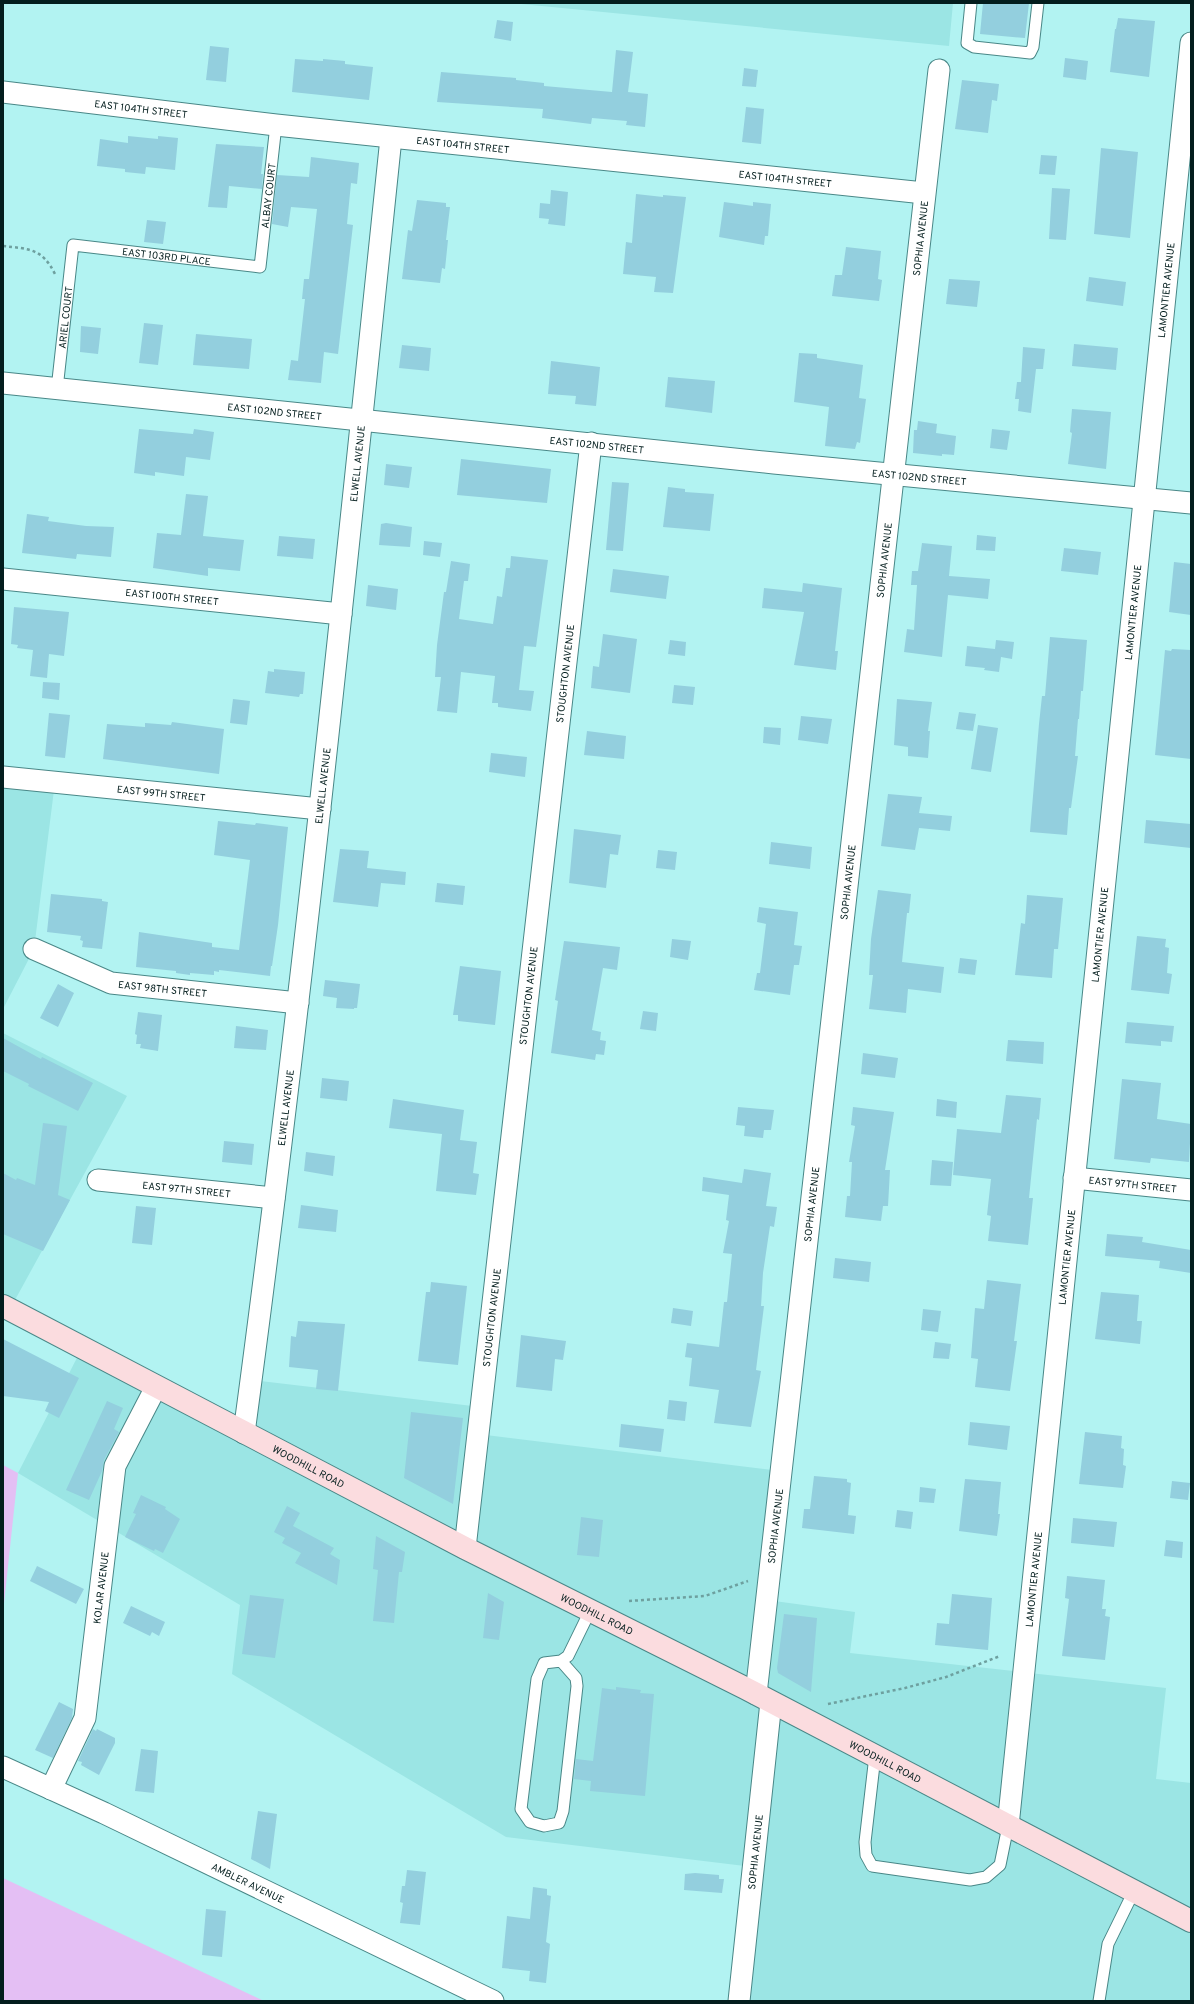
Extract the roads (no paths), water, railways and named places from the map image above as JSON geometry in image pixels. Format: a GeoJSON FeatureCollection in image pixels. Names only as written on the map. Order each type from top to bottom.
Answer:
{"type":"FeatureCollection","features":[{"type":"Feature","properties":{"kind":"main road","name":"WOODHILL ROAD"},"geometry":{"type":"LineString","coordinates":[[3,1306],[465,1548],[764,1698],[1191,1921]]}},
{"type":"Feature","properties":{"kind":"street","name":"LAMONTIER AVENUE"},"geometry":{"type":"LineString","coordinates":[[1008,1826],[1143,498],[1191,43]]}},
{"type":"Feature","properties":{"kind":"street","name":"SOPHIA AVENUE"},"geometry":{"type":"LineString","coordinates":[[738,2001],[764,1698],[893,473],[939,70]]}},
{"type":"Feature","properties":{"kind":"street","name":"EAST 104TH STREET"},"geometry":{"type":"LineString","coordinates":[[3,92],[276,126],[924,193]]}},
{"type":"Feature","properties":{"kind":"street","name":"ELWELL AVENUE"},"geometry":{"type":"LineString","coordinates":[[244,1433],[298,1003],[391,138]]}},
{"type":"Feature","properties":{"kind":"street","name":"EAST 102ND STREET"},"geometry":{"type":"LineString","coordinates":[[3,383],[774,463],[893,473],[1191,503]]}},
{"type":"Feature","properties":{"kind":"street","name":"STOUGHTON AVENUE"},"geometry":{"type":"LineString","coordinates":[[465,1548],[591,443]]}},
{"type":"Feature","properties":{"kind":"street","name":"EAST 100TH STREET"},"geometry":{"type":"LineString","coordinates":[[3,579],[341,614]]}},
{"type":"Feature","properties":{"kind":"street","name":"EAST 99TH STREET"},"geometry":{"type":"LineString","coordinates":[[3,776],[320,809]]}},
{"type":"Feature","properties":{"kind":"street","name":"EAST 98TH STREET"},"geometry":{"type":"LineString","coordinates":[[34,949],[111,983],[298,1003]]}},
{"type":"Feature","properties":{"kind":"street","name":"EAST 97TH STREET"},"geometry":{"type":"LineString","coordinates":[[1074,1178],[1191,1190]]}},
{"type":"Feature","properties":{"kind":"street","name":"EAST 97TH STREET"},"geometry":{"type":"LineString","coordinates":[[98,1180],[274,1198]]}},
{"type":"Feature","properties":{"kind":"street","name":"KOLAR AVENUE"},"geometry":{"type":"LineString","coordinates":[[51,1790],[85,1718],[115,1466],[156,1387]]}},
{"type":"Feature","properties":{"kind":"street","name":"AMBLER AVENUE"},"geometry":{"type":"LineString","coordinates":[[3,1767],[104,1813],[493,2001]]}},
{"type":"Feature","properties":{"kind":"lane"},"geometry":{"type":"LineString","coordinates":[[971,3],[967,43],[974,47],[1030,53],[1033,47],[1038,3]]}},
{"type":"Feature","properties":{"kind":"lane","name":"ALBAY COURT"},"geometry":{"type":"LineString","coordinates":[[260,267],[276,126]]}},
{"type":"Feature","properties":{"kind":"lane","name":"EAST 103RD PLACE"},"geometry":{"type":"LineString","coordinates":[[73,245],[260,267]]}},
{"type":"Feature","properties":{"kind":"lane","name":"ARIEL COURT"},"geometry":{"type":"LineString","coordinates":[[57,389],[73,245]]}},
{"type":"Feature","properties":{"kind":"lane"},"geometry":{"type":"LineString","coordinates":[[560,1661],[576,1678],[577,1686],[563,1811],[559,1823],[544,1826],[530,1822],[521,1809],[537,1679],[544,1663],[560,1661],[568,1656],[590,1611]]}},
{"type":"Feature","properties":{"kind":"lane"},"geometry":{"type":"LineString","coordinates":[[875,1756],[865,1842],[866,1855],[872,1866],[970,1880],[986,1877],[1000,1865],[1008,1826]]}},
{"type":"Feature","properties":{"kind":"lane"},"geometry":{"type":"LineString","coordinates":[[1099,2001],[1108,1944],[1134,1891]]}}]}
